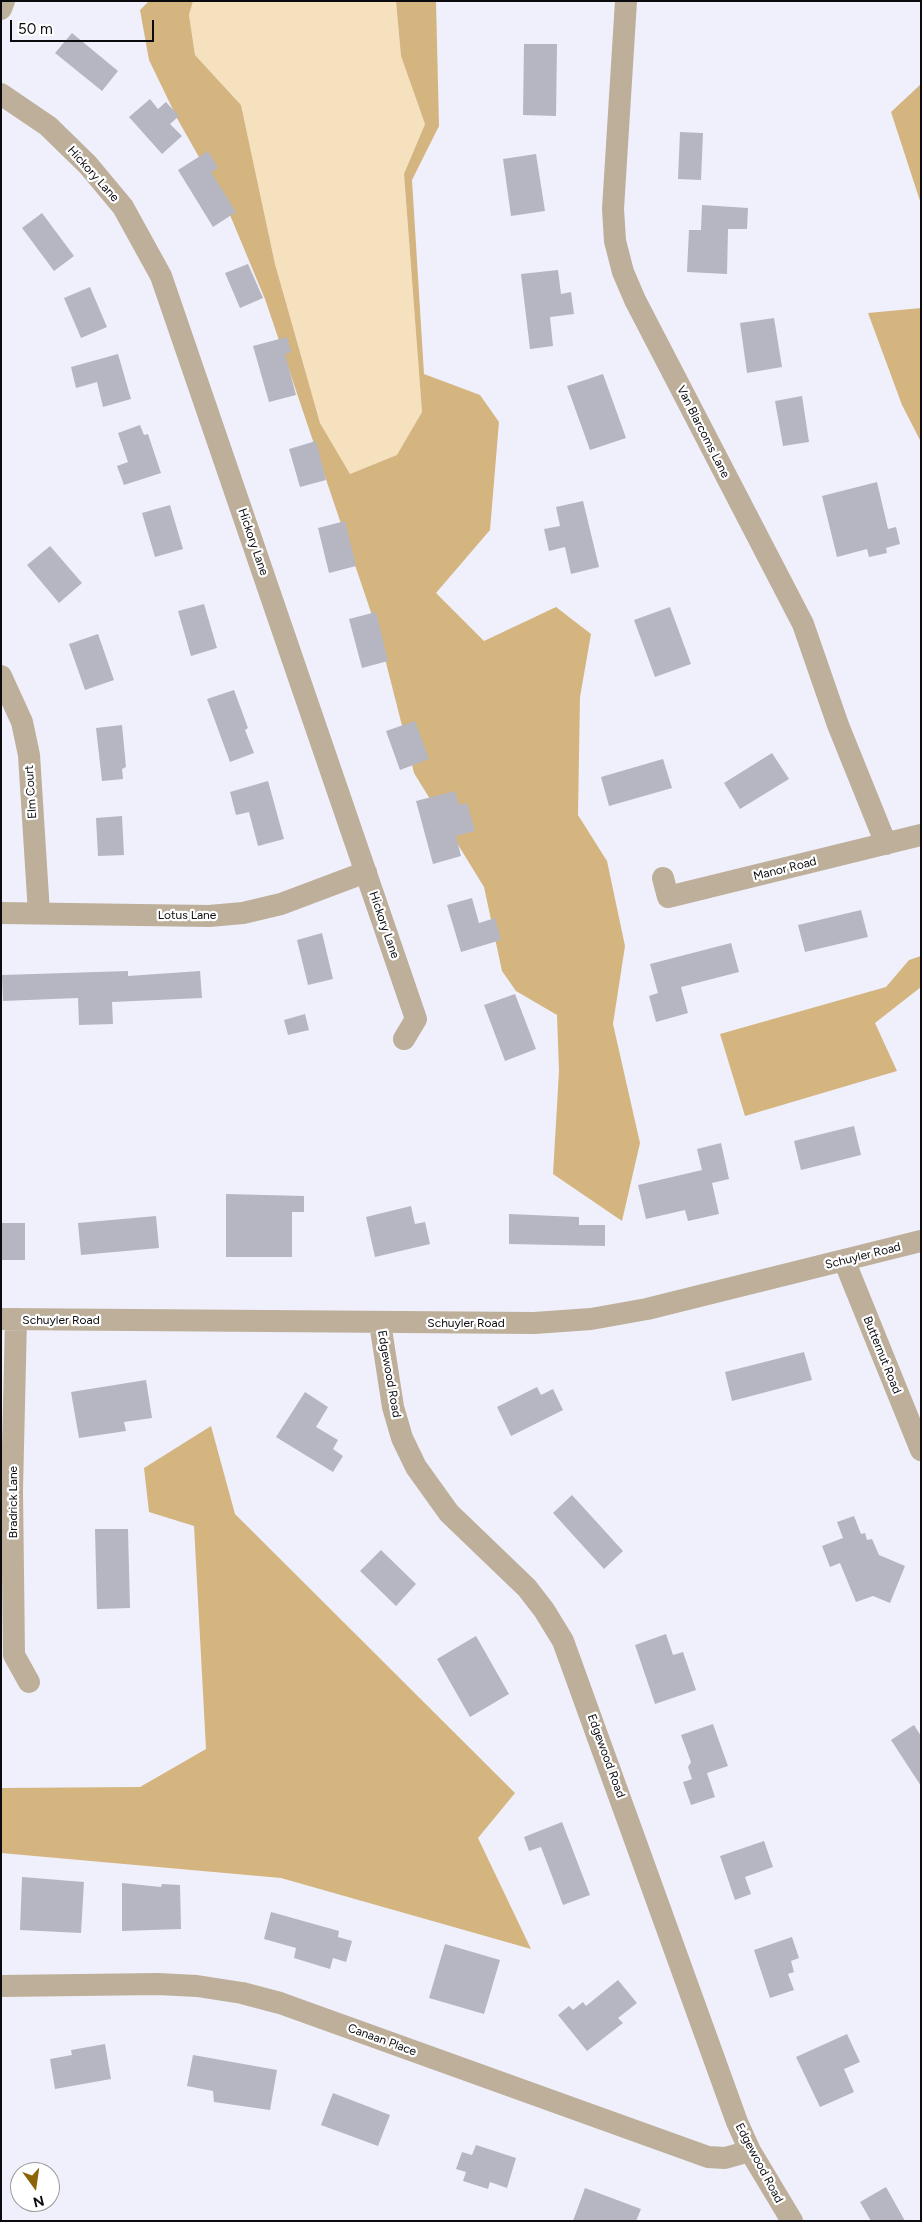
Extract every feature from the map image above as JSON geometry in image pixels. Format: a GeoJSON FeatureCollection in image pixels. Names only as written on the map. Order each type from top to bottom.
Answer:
{"type":"FeatureCollection","features":[{"type":"Feature","properties":{"kind":"street"},"geometry":{"type":"LineString","coordinates":[[1,9],[4,1]]}},
{"type":"Feature","properties":{"kind":"street","name":"Van Blarcoms Lane"},"geometry":{"type":"LineString","coordinates":[[626,1],[613,209],[616,241],[623,272],[635,300],[803,624],[832,707],[886,844]]}},
{"type":"Feature","properties":{"kind":"street","name":"Hickory Lane"},"geometry":{"type":"LineString","coordinates":[[1,94],[48,126],[88,165],[123,207],[160,276],[416,1019],[404,1039]]}},
{"type":"Feature","properties":{"kind":"street","name":"Elm Court"},"geometry":{"type":"LineString","coordinates":[[1,676],[22,722],[29,755],[38,913]]}},
{"type":"Feature","properties":{"kind":"street","name":"Manor Road"},"geometry":{"type":"LineString","coordinates":[[663,878],[668,898],[921,835]]}},
{"type":"Feature","properties":{"kind":"street","name":"Lotus Lane"},"geometry":{"type":"LineString","coordinates":[[1,913],[209,916],[243,913],[281,904],[366,872]]}},
{"type":"Feature","properties":{"kind":"street","name":"Schuyler Road"},"geometry":{"type":"LineString","coordinates":[[9,1319],[534,1323],[591,1319],[647,1309],[921,1241]]}},
{"type":"Feature","properties":{"kind":"street","name":"Butternut Road"},"geometry":{"type":"LineString","coordinates":[[844,1260],[921,1450]]}},
{"type":"Feature","properties":{"kind":"street","name":"Bradrick Lane"},"geometry":{"type":"LineString","coordinates":[[9,1319],[14,1655],[29,1682]]}},
{"type":"Feature","properties":{"kind":"street","name":"Edgewood Road"},"geometry":{"type":"LineString","coordinates":[[380,1322],[393,1407],[402,1438],[416,1467],[449,1513],[527,1588],[544,1610],[563,1641],[737,2122],[750,2151],[792,2221]]}},
{"type":"Feature","properties":{"kind":"street","name":"Canaan Place"},"geometry":{"type":"LineString","coordinates":[[1,1986],[158,1984],[197,1986],[242,1993],[280,2003],[708,2157],[725,2158],[750,2151]]}},
{"type":"Feature","properties":{"kind":"shaded area"},"geometry":{"type":"Polygon","coordinates":[[[149,1],[193,1],[189,15],[195,55],[241,105],[275,264],[320,423],[350,474],[397,455],[422,412],[404,174],[425,124],[401,56],[396,1],[436,1],[439,126],[412,180],[424,374],[480,395],[499,422],[490,530],[436,593],[484,641],[556,607],[591,634],[580,697],[578,815],[607,861],[625,946],[613,1024],[640,1143],[622,1221],[553,1174],[559,1071],[557,1015],[516,991],[502,971],[484,887],[414,773],[380,639],[265,299],[225,203],[178,120],[149,60],[140,10],[149,1]]]}},
{"type":"Feature","properties":{"kind":"shaded area"},"geometry":{"type":"Polygon","coordinates":[[[193,1],[396,1],[401,56],[425,124],[404,174],[422,412],[397,456],[350,474],[320,423],[275,264],[241,105],[195,55],[189,15],[193,1]]]}},
{"type":"Feature","properties":{"kind":"shaded area"},"geometry":{"type":"Polygon","coordinates":[[[921,84],[921,204],[891,112],[921,84]]]}},
{"type":"Feature","properties":{"kind":"shaded area"},"geometry":{"type":"Polygon","coordinates":[[[921,308],[921,442],[902,405],[868,313],[921,308]]]}},
{"type":"Feature","properties":{"kind":"shaded area"},"geometry":{"type":"Polygon","coordinates":[[[921,956],[921,987],[875,1023],[897,1071],[745,1116],[720,1034],[886,987],[909,960],[921,956]]]}},
{"type":"Feature","properties":{"kind":"shaded area"},"geometry":{"type":"Polygon","coordinates":[[[211,1426],[235,1514],[515,1793],[478,1838],[531,1949],[281,1878],[1,1853],[1,1788],[140,1787],[206,1749],[194,1526],[149,1512],[144,1468],[211,1426]]]}},
{"type":"Feature","properties":{"kind":"building"},"geometry":{"type":"Polygon","coordinates":[[[72,33],[118,71],[102,91],[55,53],[72,33]]]}},
{"type":"Feature","properties":{"kind":"building"},"geometry":{"type":"Polygon","coordinates":[[[524,44],[557,44],[556,116],[523,115],[524,44]]]}},
{"type":"Feature","properties":{"kind":"building"},"geometry":{"type":"Polygon","coordinates":[[[150,99],[158,109],[166,102],[179,116],[170,124],[182,136],[162,154],[129,117],[150,99]]]}},
{"type":"Feature","properties":{"kind":"building"},"geometry":{"type":"Polygon","coordinates":[[[680,132],[703,133],[701,180],[678,179],[680,132]]]}},
{"type":"Feature","properties":{"kind":"building"},"geometry":{"type":"Polygon","coordinates":[[[208,151],[218,168],[211,172],[236,212],[213,227],[178,170],[208,151]]]}},
{"type":"Feature","properties":{"kind":"building"},"geometry":{"type":"Polygon","coordinates":[[[536,154],[545,211],[511,216],[503,159],[536,154]]]}},
{"type":"Feature","properties":{"kind":"building"},"geometry":{"type":"Polygon","coordinates":[[[702,205],[748,208],[747,229],[728,229],[727,274],[687,272],[689,230],[701,230],[702,205]]]}},
{"type":"Feature","properties":{"kind":"building"},"geometry":{"type":"Polygon","coordinates":[[[42,213],[74,256],[54,271],[22,228],[42,213]]]}},
{"type":"Feature","properties":{"kind":"building"},"geometry":{"type":"Polygon","coordinates":[[[248,264],[263,298],[240,308],[225,273],[248,264]]]}},
{"type":"Feature","properties":{"kind":"building"},"geometry":{"type":"Polygon","coordinates":[[[558,270],[561,294],[571,292],[574,314],[550,317],[553,346],[530,349],[521,274],[558,270]]]}},
{"type":"Feature","properties":{"kind":"building"},"geometry":{"type":"Polygon","coordinates":[[[90,287],[107,327],[81,338],[64,298],[90,287]]]}},
{"type":"Feature","properties":{"kind":"building"},"geometry":{"type":"Polygon","coordinates":[[[774,318],[782,367],[747,373],[740,323],[774,318]]]}},
{"type":"Feature","properties":{"kind":"building"},"geometry":{"type":"Polygon","coordinates":[[[287,337],[291,352],[285,354],[296,395],[269,402],[253,346],[287,337]]]}},
{"type":"Feature","properties":{"kind":"building"},"geometry":{"type":"Polygon","coordinates":[[[118,354],[131,399],[103,407],[97,382],[76,388],[71,367],[118,354]]]}},
{"type":"Feature","properties":{"kind":"building"},"geometry":{"type":"Polygon","coordinates":[[[603,374],[626,438],[590,450],[567,386],[603,374]]]}},
{"type":"Feature","properties":{"kind":"building"},"geometry":{"type":"Polygon","coordinates":[[[802,396],[809,442],[783,446],[775,401],[802,396]]]}},
{"type":"Feature","properties":{"kind":"building"},"geometry":{"type":"Polygon","coordinates":[[[140,425],[144,435],[148,434],[161,473],[124,485],[117,466],[128,462],[118,433],[140,425]]]}},
{"type":"Feature","properties":{"kind":"building"},"geometry":{"type":"Polygon","coordinates":[[[316,441],[326,480],[300,487],[289,449],[316,441]]]}},
{"type":"Feature","properties":{"kind":"building"},"geometry":{"type":"Polygon","coordinates":[[[877,482],[888,529],[896,527],[900,544],[886,548],[887,553],[869,557],[867,549],[837,557],[822,496],[877,482]]]}},
{"type":"Feature","properties":{"kind":"building"},"geometry":{"type":"Polygon","coordinates":[[[583,501],[599,567],[571,574],[565,547],[549,551],[544,529],[560,526],[556,507],[583,501]]]}},
{"type":"Feature","properties":{"kind":"building"},"geometry":{"type":"Polygon","coordinates":[[[170,505],[183,549],[155,557],[142,513],[170,505]]]}},
{"type":"Feature","properties":{"kind":"building"},"geometry":{"type":"Polygon","coordinates":[[[345,521],[356,566],[329,573],[318,528],[345,521]]]}},
{"type":"Feature","properties":{"kind":"building"},"geometry":{"type":"Polygon","coordinates":[[[50,546],[82,583],[59,603],[27,565],[50,546]]]}},
{"type":"Feature","properties":{"kind":"building"},"geometry":{"type":"Polygon","coordinates":[[[204,604],[217,648],[191,656],[178,611],[204,604]]]}},
{"type":"Feature","properties":{"kind":"building"},"geometry":{"type":"Polygon","coordinates":[[[670,607],[691,664],[655,677],[634,620],[670,607]]]}},
{"type":"Feature","properties":{"kind":"building"},"geometry":{"type":"Polygon","coordinates":[[[376,612],[388,661],[362,668],[349,619],[376,612]]]}},
{"type":"Feature","properties":{"kind":"building"},"geometry":{"type":"Polygon","coordinates":[[[98,634],[114,680],[85,690],[69,644],[98,634]]]}},
{"type":"Feature","properties":{"kind":"building"},"geometry":{"type":"Polygon","coordinates":[[[234,690],[248,728],[245,730],[254,753],[230,762],[207,699],[234,690]]]}},
{"type":"Feature","properties":{"kind":"building"},"geometry":{"type":"Polygon","coordinates":[[[415,721],[429,759],[400,770],[386,731],[415,721]]]}},
{"type":"Feature","properties":{"kind":"building"},"geometry":{"type":"Polygon","coordinates":[[[122,725],[126,767],[122,769],[123,779],[102,781],[96,728],[122,725]]]}},
{"type":"Feature","properties":{"kind":"building"},"geometry":{"type":"Polygon","coordinates":[[[772,753],[789,779],[740,809],[724,783],[772,753]]]}},
{"type":"Feature","properties":{"kind":"building"},"geometry":{"type":"Polygon","coordinates":[[[663,759],[672,788],[609,806],[601,777],[663,759]]]}},
{"type":"Feature","properties":{"kind":"building"},"geometry":{"type":"Polygon","coordinates":[[[268,781],[284,839],[258,846],[249,812],[236,815],[230,792],[268,781]]]}},
{"type":"Feature","properties":{"kind":"building"},"geometry":{"type":"Polygon","coordinates":[[[455,791],[459,805],[467,803],[475,831],[456,836],[461,856],[433,864],[416,801],[455,791]]]}},
{"type":"Feature","properties":{"kind":"building"},"geometry":{"type":"Polygon","coordinates":[[[122,816],[124,855],[98,856],[96,818],[122,816]]]}},
{"type":"Feature","properties":{"kind":"building"},"geometry":{"type":"Polygon","coordinates":[[[472,898],[479,923],[495,918],[501,940],[461,952],[447,905],[472,898]]]}},
{"type":"Feature","properties":{"kind":"building"},"geometry":{"type":"Polygon","coordinates":[[[861,910],[868,937],[805,952],[798,925],[861,910]]]}},
{"type":"Feature","properties":{"kind":"building"},"geometry":{"type":"Polygon","coordinates":[[[322,933],[333,979],[308,985],[297,940],[322,933]]]}},
{"type":"Feature","properties":{"kind":"building"},"geometry":{"type":"Polygon","coordinates":[[[731,943],[739,972],[681,987],[688,1013],[656,1022],[649,996],[658,993],[650,964],[731,943]]]}},
{"type":"Feature","properties":{"kind":"building"},"geometry":{"type":"Polygon","coordinates":[[[128,971],[128,976],[200,971],[202,998],[112,1002],[113,1024],[79,1025],[78,998],[3,1001],[2,975],[128,971]]]}},
{"type":"Feature","properties":{"kind":"building"},"geometry":{"type":"Polygon","coordinates":[[[515,994],[536,1049],[505,1061],[484,1005],[515,994]]]}},
{"type":"Feature","properties":{"kind":"building"},"geometry":{"type":"Polygon","coordinates":[[[305,1014],[309,1030],[288,1035],[284,1020],[305,1014]]]}},
{"type":"Feature","properties":{"kind":"building"},"geometry":{"type":"Polygon","coordinates":[[[854,1126],[861,1155],[801,1170],[794,1141],[854,1126]]]}},
{"type":"Feature","properties":{"kind":"building"},"geometry":{"type":"Polygon","coordinates":[[[721,1143],[729,1179],[712,1183],[719,1214],[688,1221],[685,1210],[646,1219],[638,1185],[702,1170],[697,1149],[721,1143]]]}},
{"type":"Feature","properties":{"kind":"building"},"geometry":{"type":"Polygon","coordinates":[[[226,1194],[304,1196],[304,1212],[292,1212],[292,1257],[226,1257],[226,1194]]]}},
{"type":"Feature","properties":{"kind":"building"},"geometry":{"type":"Polygon","coordinates":[[[411,1206],[415,1224],[425,1222],[430,1244],[375,1257],[366,1217],[411,1206]]]}},
{"type":"Feature","properties":{"kind":"building"},"geometry":{"type":"Polygon","coordinates":[[[509,1214],[579,1217],[579,1225],[605,1225],[605,1246],[509,1244],[509,1214]]]}},
{"type":"Feature","properties":{"kind":"building"},"geometry":{"type":"Polygon","coordinates":[[[156,1216],[159,1248],[81,1255],[78,1223],[156,1216]]]}},
{"type":"Feature","properties":{"kind":"building"},"geometry":{"type":"Polygon","coordinates":[[[1,1223],[25,1223],[25,1260],[1,1260],[1,1223]]]}},
{"type":"Feature","properties":{"kind":"building"},"geometry":{"type":"Polygon","coordinates":[[[804,1352],[812,1380],[732,1401],[725,1372],[804,1352]]]}},
{"type":"Feature","properties":{"kind":"building"},"geometry":{"type":"Polygon","coordinates":[[[146,1380],[152,1418],[124,1422],[126,1431],[79,1438],[71,1392],[146,1380]]]}},
{"type":"Feature","properties":{"kind":"building"},"geometry":{"type":"Polygon","coordinates":[[[537,1387],[541,1395],[553,1389],[563,1410],[511,1436],[497,1407],[537,1387]]]}},
{"type":"Feature","properties":{"kind":"building"},"geometry":{"type":"Polygon","coordinates":[[[305,1392],[328,1407],[316,1427],[338,1440],[333,1449],[343,1456],[333,1472],[276,1437],[305,1392]]]}},
{"type":"Feature","properties":{"kind":"building"},"geometry":{"type":"Polygon","coordinates":[[[572,1495],[623,1551],[604,1569],[553,1513],[572,1495]]]}},
{"type":"Feature","properties":{"kind":"building"},"geometry":{"type":"Polygon","coordinates":[[[854,1516],[861,1534],[865,1533],[867,1540],[872,1539],[879,1555],[905,1566],[890,1603],[873,1596],[856,1602],[840,1563],[830,1567],[822,1546],[843,1538],[837,1522],[854,1516]]]}},
{"type":"Feature","properties":{"kind":"building"},"geometry":{"type":"Polygon","coordinates":[[[95,1529],[128,1529],[130,1608],[97,1609],[95,1529]]]}},
{"type":"Feature","properties":{"kind":"building"},"geometry":{"type":"Polygon","coordinates":[[[381,1550],[416,1584],[396,1606],[360,1571],[381,1550]]]}},
{"type":"Feature","properties":{"kind":"building"},"geometry":{"type":"Polygon","coordinates":[[[666,1634],[673,1655],[683,1652],[696,1690],[655,1704],[635,1645],[666,1634]]]}},
{"type":"Feature","properties":{"kind":"building"},"geometry":{"type":"Polygon","coordinates":[[[476,1636],[509,1694],[470,1717],[437,1659],[476,1636]]]}},
{"type":"Feature","properties":{"kind":"building"},"geometry":{"type":"Polygon","coordinates":[[[713,1724],[728,1766],[707,1773],[715,1797],[691,1805],[683,1782],[692,1779],[688,1767],[691,1762],[681,1735],[713,1724]]]}},
{"type":"Feature","properties":{"kind":"building"},"geometry":{"type":"Polygon","coordinates":[[[914,1725],[921,1736],[921,1786],[891,1740],[914,1725]]]}},
{"type":"Feature","properties":{"kind":"building"},"geometry":{"type":"Polygon","coordinates":[[[562,1822],[590,1895],[563,1905],[541,1847],[529,1851],[524,1837],[562,1822]]]}},
{"type":"Feature","properties":{"kind":"building"},"geometry":{"type":"Polygon","coordinates":[[[764,1841],[773,1867],[745,1877],[751,1894],[735,1900],[720,1856],[764,1841]]]}},
{"type":"Feature","properties":{"kind":"building"},"geometry":{"type":"Polygon","coordinates":[[[22,1877],[84,1882],[81,1933],[20,1930],[22,1877]]]}},
{"type":"Feature","properties":{"kind":"building"},"geometry":{"type":"Polygon","coordinates":[[[122,1883],[161,1887],[162,1884],[180,1885],[181,1929],[122,1931],[122,1883]]]}},
{"type":"Feature","properties":{"kind":"building"},"geometry":{"type":"Polygon","coordinates":[[[271,1912],[339,1931],[338,1937],[352,1941],[346,1962],[333,1958],[330,1969],[294,1958],[296,1948],[264,1939],[271,1912]]]}},
{"type":"Feature","properties":{"kind":"building"},"geometry":{"type":"Polygon","coordinates":[[[792,1937],[799,1958],[791,1961],[794,1972],[788,1974],[794,1990],[770,1998],[754,1950],[792,1937]]]}},
{"type":"Feature","properties":{"kind":"building"},"geometry":{"type":"Polygon","coordinates":[[[445,1944],[500,1960],[484,2014],[429,1998],[445,1944]]]}},
{"type":"Feature","properties":{"kind":"building"},"geometry":{"type":"Polygon","coordinates":[[[618,1980],[637,2003],[618,2018],[623,2023],[587,2051],[558,2015],[569,2006],[573,2010],[583,2002],[586,2006],[618,1980]]]}},
{"type":"Feature","properties":{"kind":"building"},"geometry":{"type":"Polygon","coordinates":[[[847,2034],[860,2062],[844,2069],[854,2092],[820,2107],[796,2057],[847,2034]]]}},
{"type":"Feature","properties":{"kind":"building"},"geometry":{"type":"Polygon","coordinates":[[[105,2044],[111,2079],[55,2089],[50,2059],[72,2055],[71,2050],[105,2044]]]}},
{"type":"Feature","properties":{"kind":"building"},"geometry":{"type":"Polygon","coordinates":[[[193,2055],[277,2070],[270,2110],[214,2102],[213,2091],[187,2086],[193,2055]]]}},
{"type":"Feature","properties":{"kind":"building"},"geometry":{"type":"Polygon","coordinates":[[[333,2093],[390,2115],[378,2146],[321,2125],[333,2093]]]}},
{"type":"Feature","properties":{"kind":"building"},"geometry":{"type":"Polygon","coordinates":[[[476,2145],[516,2158],[507,2188],[490,2182],[488,2189],[463,2181],[466,2172],[456,2169],[462,2152],[472,2155],[476,2145]]]}},
{"type":"Feature","properties":{"kind":"building"},"geometry":{"type":"Polygon","coordinates":[[[886,2187],[905,2221],[871,2221],[860,2202],[886,2187]]]}},
{"type":"Feature","properties":{"kind":"building"},"geometry":{"type":"Polygon","coordinates":[[[585,2188],[641,2209],[636,2221],[573,2221],[585,2188]]]}}]}
